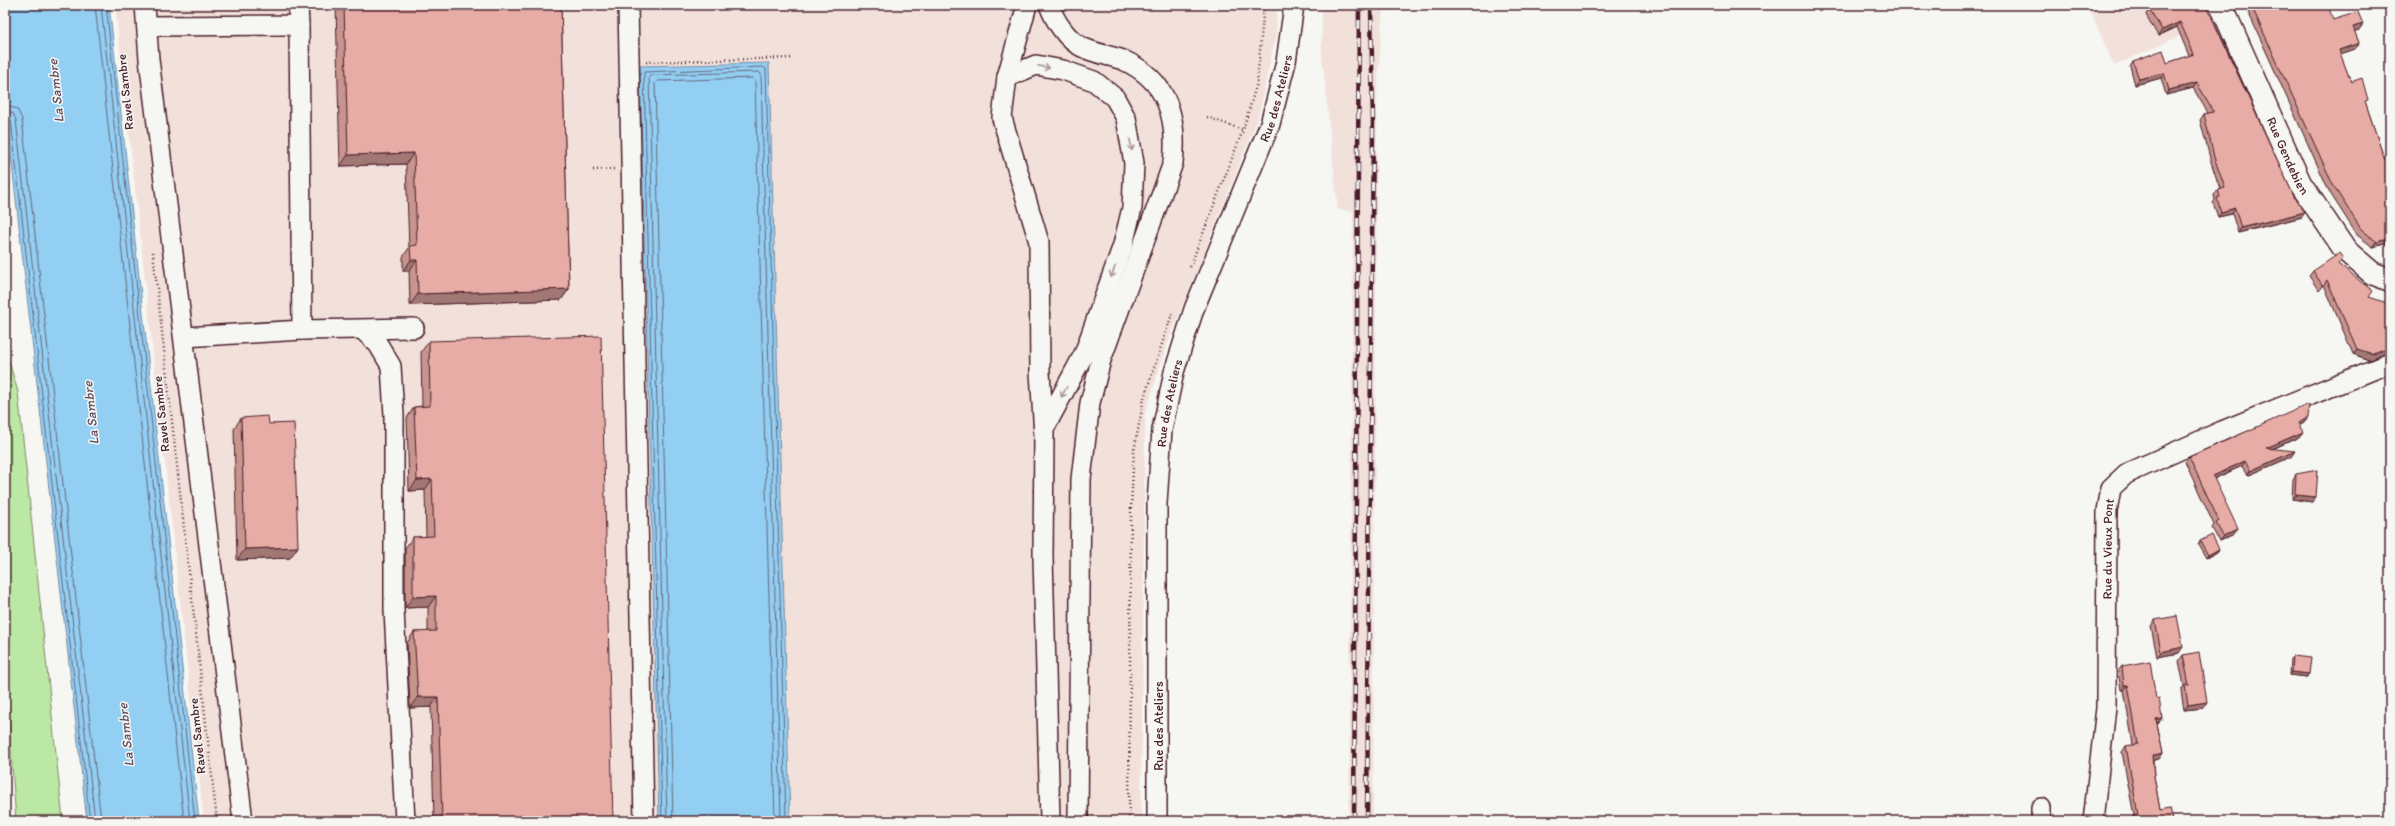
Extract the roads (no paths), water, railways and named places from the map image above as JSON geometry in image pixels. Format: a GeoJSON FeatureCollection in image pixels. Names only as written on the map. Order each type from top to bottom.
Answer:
{"type":"FeatureCollection","features":[{"type":"Feature","properties":{"kind":"main road","name":"Rue Gendebien"},"geometry":{"type":"LineString","coordinates":[[2221,5],[2300,183],[2345,250],[2372,272],[2390,280]]}},
{"type":"Feature","properties":{"kind":"street"},"geometry":{"type":"LineString","coordinates":[[145,5],[243,821]]}},
{"type":"Feature","properties":{"kind":"street"},"geometry":{"type":"LineString","coordinates":[[298,5],[302,330]]}},
{"type":"Feature","properties":{"kind":"street"},"geometry":{"type":"LineString","coordinates":[[628,5],[644,821]]}},
{"type":"Feature","properties":{"kind":"street"},"geometry":{"type":"LineString","coordinates":[[1027,5],[1007,77],[1002,118],[1039,242],[1040,364],[1044,429],[1043,556],[1050,821]]}},
{"type":"Feature","properties":{"kind":"street"},"geometry":{"type":"LineString","coordinates":[[1049,5],[1065,33],[1082,47],[1124,60],[1148,76],[1165,96],[1174,122],[1175,143],[1173,163],[1100,360],[1085,432],[1081,479],[1078,821]]}},
{"type":"Feature","properties":{"kind":"street","name":"Rue des Ateliers"},"geometry":{"type":"LineString","coordinates":[[1157,821],[1157,503],[1162,430],[1174,372],[1194,309],[1270,124],[1286,62],[1294,5]]}},
{"type":"Feature","properties":{"kind":"street"},"geometry":{"type":"LineString","coordinates":[[147,26],[299,25]]}},
{"type":"Feature","properties":{"kind":"street"},"geometry":{"type":"LineString","coordinates":[[1007,77],[1036,65],[1063,70],[1094,82],[1116,98],[1126,118],[1134,163],[1132,208],[1123,245],[1084,354],[1044,429]]}},
{"type":"Feature","properties":{"kind":"street"},"geometry":{"type":"LineString","coordinates":[[184,337],[302,330],[414,328]]}},
{"type":"Feature","properties":{"kind":"street"},"geometry":{"type":"LineString","coordinates":[[363,330],[378,344],[391,366],[394,415],[394,610],[405,821]]}},
{"type":"Feature","properties":{"kind":"street","name":"Rue du Vieux Pont"},"geometry":{"type":"LineString","coordinates":[[2093,821],[2106,708],[2107,511],[2111,488],[2126,474],[2222,431],[2390,363]]}},
{"type":"Feature","properties":{"kind":"water","name":"La Sambre"},"geometry":{"type":"Polygon","coordinates":[[[5,5],[109,5],[199,821],[87,821],[5,103],[5,5]]]}},
{"type":"Feature","properties":{"kind":"water"},"geometry":{"type":"Polygon","coordinates":[[[769,63],[790,821],[659,821],[640,66],[769,63]]]}},
{"type":"Feature","properties":{"kind":"railway"},"geometry":{"type":"LineString","coordinates":[[1354,821],[1359,5]]}},
{"type":"Feature","properties":{"kind":"railway"},"geometry":{"type":"LineString","coordinates":[[1367,821],[1373,125],[1371,5]]}}]}
